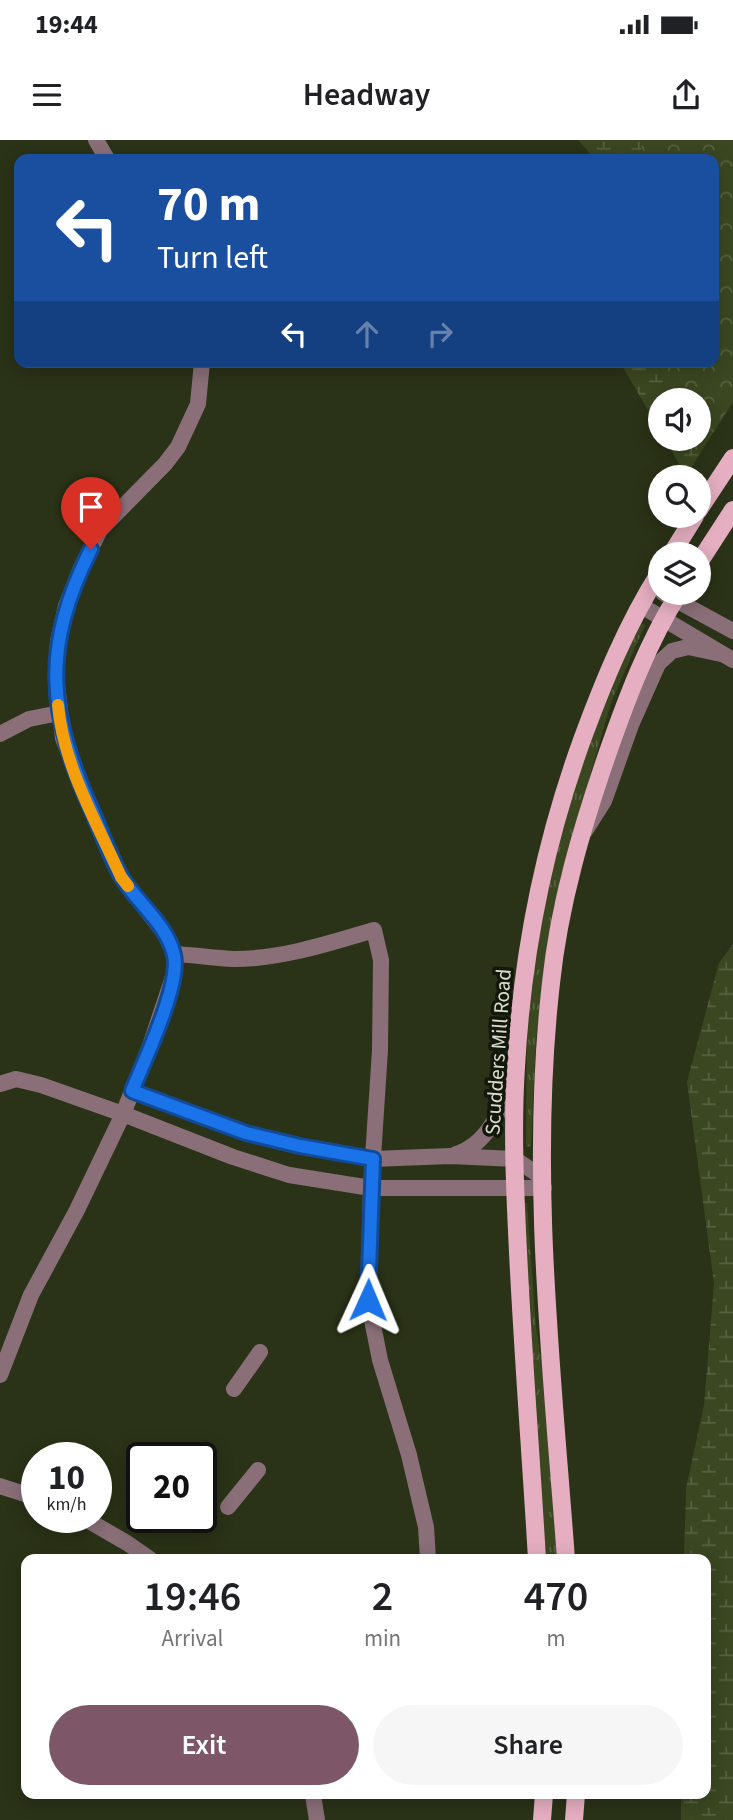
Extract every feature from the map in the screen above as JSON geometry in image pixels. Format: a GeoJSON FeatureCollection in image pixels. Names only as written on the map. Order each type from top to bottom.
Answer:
{"type":"FeatureCollection","features":[{"type":"Feature","properties":{"kind":"main road"},"geometry":{"type":"LineString","coordinates":[[711,491],[733,458]]}},
{"type":"Feature","properties":{"kind":"main road"},"geometry":{"type":"LineString","coordinates":[[711,544],[733,510]]}},
{"type":"Feature","properties":{"kind":"main road","name":"Scudders Mill Road"},"geometry":{"type":"LineString","coordinates":[[537,1554],[514,1158],[516,1070],[529,941],[551,835],[570,773],[599,694],[640,605],[648,600]]}},
{"type":"Feature","properties":{"kind":"main road"},"geometry":{"type":"LineString","coordinates":[[566,1554],[549,1326],[543,1183],[543,1092],[551,984],[567,894],[582,835],[620,719],[665,619],[665,605]]}},
{"type":"Feature","properties":{"kind":"main road"},"geometry":{"type":"LineString","coordinates":[[542,1820],[544,1799]]}},
{"type":"Feature","properties":{"kind":"main road"},"geometry":{"type":"LineString","coordinates":[[574,1820],[576,1799]]}},
{"type":"Feature","properties":{"kind":"street"},"geometry":{"type":"LineString","coordinates":[[0,1375],[31,1295],[77,1210],[123,1114],[175,971],[174,954],[164,934],[121,877],[82,788],[63,738],[56,675],[58,641],[66,606],[100,530],[165,464],[178,447],[198,404],[201,368]]}},
{"type":"Feature","properties":{"kind":"street"},"geometry":{"type":"LineString","coordinates":[[640,605],[727,657]]}},
{"type":"Feature","properties":{"kind":"street"},"geometry":{"type":"LineString","coordinates":[[691,605],[733,631]]}},
{"type":"Feature","properties":{"kind":"street"},"geometry":{"type":"LineString","coordinates":[[582,835],[604,801],[636,713],[658,664],[672,651],[688,646],[727,657]]}},
{"type":"Feature","properties":{"kind":"street"},"geometry":{"type":"LineString","coordinates":[[0,733],[29,719],[59,713]]}},
{"type":"Feature","properties":{"kind":"street"},"geometry":{"type":"LineString","coordinates":[[174,954],[236,959],[281,954],[374,930],[381,960],[380,1050],[371,1188],[368,1300],[380,1360],[409,1455],[426,1527],[428,1554]]}},
{"type":"Feature","properties":{"kind":"street"},"geometry":{"type":"LineString","coordinates":[[450,1156],[476,1144],[492,1125],[516,1070]]}},
{"type":"Feature","properties":{"kind":"street"},"geometry":{"type":"LineString","coordinates":[[0,1084],[16,1079],[41,1084],[233,1157],[289,1175],[371,1188],[515,1187],[543,1183]]}},
{"type":"Feature","properties":{"kind":"street"},"geometry":{"type":"LineString","coordinates":[[132,1091],[246,1133],[373,1159],[450,1156],[514,1158],[543,1183]]}},
{"type":"Feature","properties":{"kind":"street"},"geometry":{"type":"LineString","coordinates":[[234,1389],[260,1352]]}},
{"type":"Feature","properties":{"kind":"street"},"geometry":{"type":"LineString","coordinates":[[228,1507],[258,1470]]}},
{"type":"Feature","properties":{"kind":"street"},"geometry":{"type":"LineString","coordinates":[[0,1486],[21,1493]]}},
{"type":"Feature","properties":{"kind":"street"},"geometry":{"type":"LineString","coordinates":[[110,1533],[143,1554]]}},
{"type":"Feature","properties":{"kind":"street"},"geometry":{"type":"LineString","coordinates":[[315,1799],[317,1820]]}},
{"type":"Feature","properties":{"kind":"green space"},"geometry":{"type":"Polygon","coordinates":[[[578,140],[641,140],[642,154],[591,154],[578,140]]]}},
{"type":"Feature","properties":{"kind":"green space"},"geometry":{"type":"Polygon","coordinates":[[[641,140],[733,140],[733,402],[711,436],[711,388],[665,388],[658,368],[719,368],[719,154],[642,154],[641,140]]]}},
{"type":"Feature","properties":{"kind":"green space"},"geometry":{"type":"Polygon","coordinates":[[[623,368],[658,368],[665,388],[648,388],[648,410],[623,368]]]}},
{"type":"Feature","properties":{"kind":"green space"},"geometry":{"type":"Polygon","coordinates":[[[672,451],[701,452],[693,465],[680,465],[672,451]]]}},
{"type":"Feature","properties":{"kind":"green space"},"geometry":{"type":"Polygon","coordinates":[[[641,623],[645,625],[611,703],[561,877],[546,952],[536,1040],[531,1146],[526,1147],[527,1008],[539,920],[572,793],[613,680],[641,623]]]}},
{"type":"Feature","properties":{"kind":"green space"},"geometry":{"type":"Polygon","coordinates":[[[733,944],[733,1820],[681,1820],[681,1799],[711,1799],[711,1554],[684,1554],[686,1488],[704,1405],[714,1284],[687,1082],[719,963],[733,944]]]}},
{"type":"Feature","properties":{"kind":"green space"},"geometry":{"type":"Polygon","coordinates":[[[527,1203],[536,1327],[546,1389],[558,1554],[545,1554],[522,1204],[527,1203]]]}},
{"type":"Feature","properties":{"kind":"slow traffic"},"geometry":{"type":"LineString","coordinates":[[58,705],[63,738],[82,788],[121,877],[128,886]]}},
{"type":"Feature","properties":{"kind":"route"},"geometry":{"type":"LineString","coordinates":[[91,549],[66,606],[58,641],[56,675],[63,738],[121,877],[164,934],[174,954],[175,971],[164,1007],[132,1091],[246,1133],[373,1159],[368,1300]]}}]}
